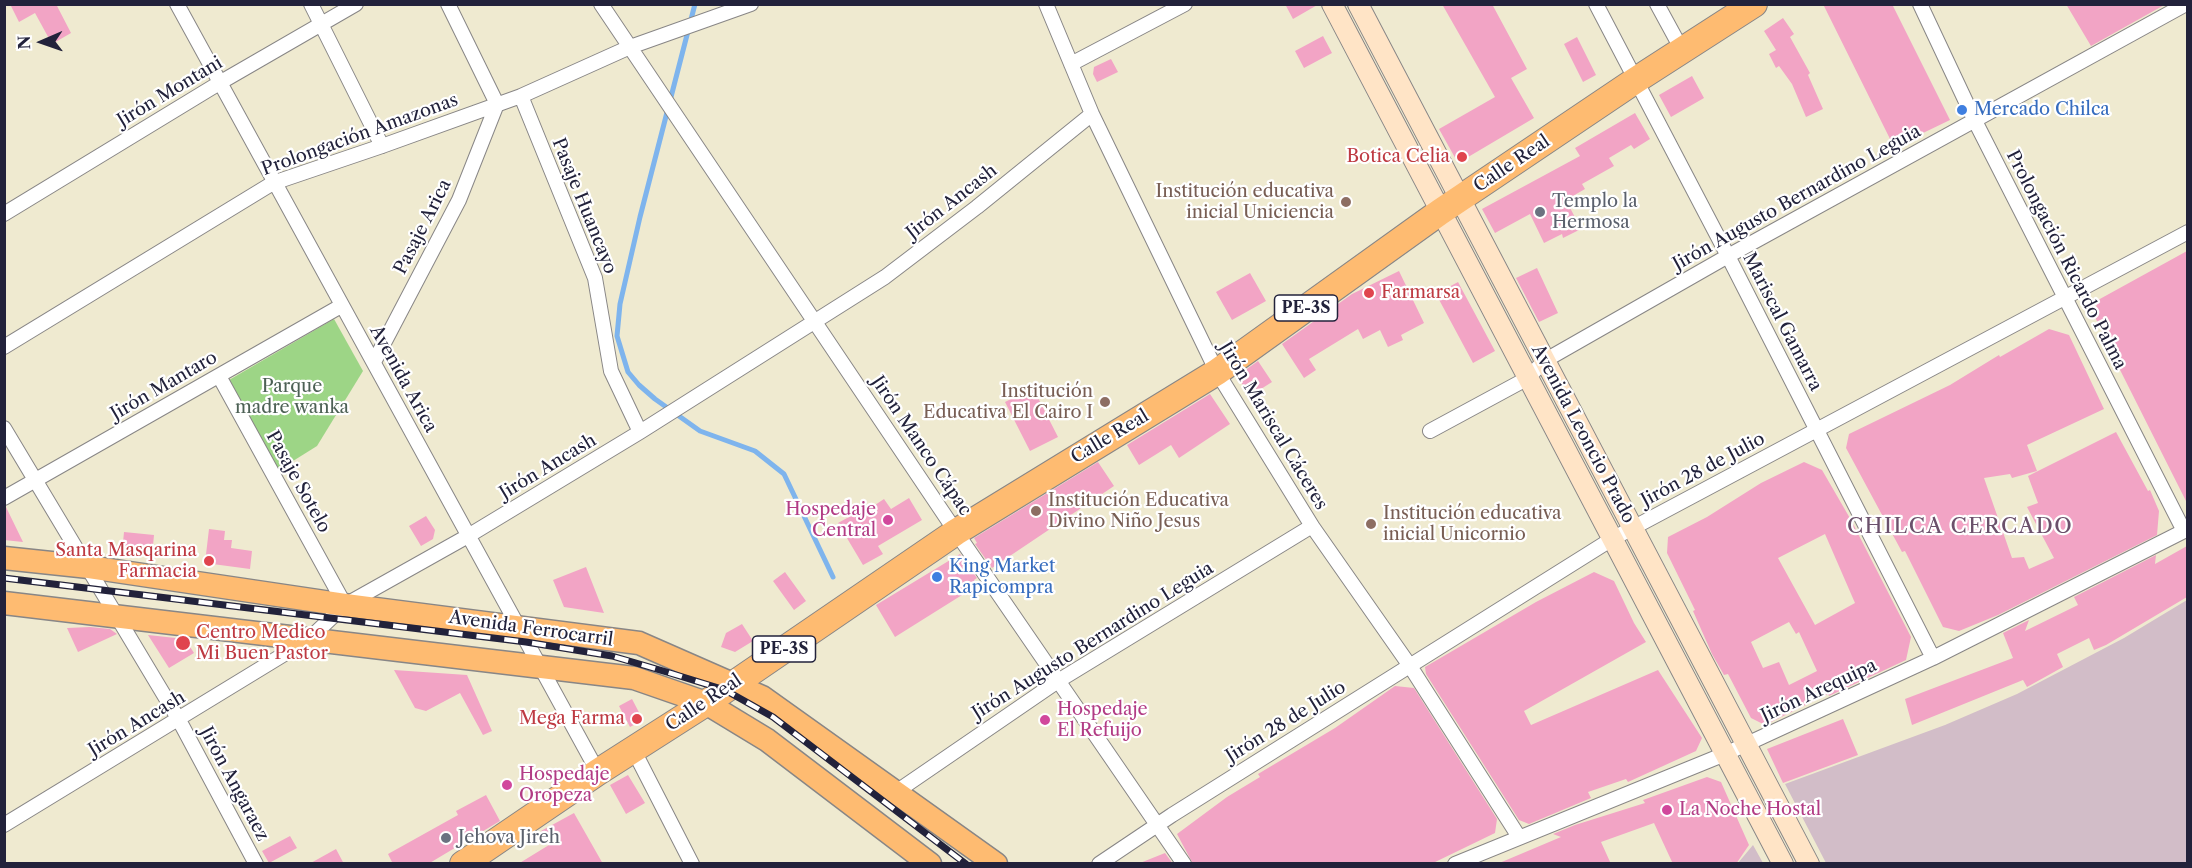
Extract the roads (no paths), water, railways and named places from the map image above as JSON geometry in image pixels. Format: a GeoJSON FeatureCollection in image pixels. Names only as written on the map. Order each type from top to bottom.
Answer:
{"type":"FeatureCollection","features":[{"type":"Feature","properties":{"kind":"highway","name":"Calle Real"},"geometry":{"type":"LineString","coordinates":[[463,864],[598,772],[706,703],[956,532],[1216,372],[1450,206],[1636,80],[1754,4]]}},
{"type":"Feature","properties":{"kind":"main road","name":"Avenida Ferrocarril"},"geometry":{"type":"LineString","coordinates":[[4,558],[89,567],[345,605],[517,626],[639,644],[762,697],[996,864]]}},
{"type":"Feature","properties":{"kind":"main road","name":"Avenida Ferrocarril"},"geometry":{"type":"LineString","coordinates":[[4,603],[634,678],[706,703],[767,740],[924,862]]}},
{"type":"Feature","properties":{"kind":"street","name":"Avenida Arica"},"geometry":{"type":"LineString","coordinates":[[177,4],[221,82],[273,183],[374,362],[598,772]]}},
{"type":"Feature","properties":{"kind":"street"},"geometry":{"type":"LineString","coordinates":[[311,4],[382,146]]}},
{"type":"Feature","properties":{"kind":"street","name":"Jirón Montani"},"geometry":{"type":"LineString","coordinates":[[4,214],[221,82],[356,4]]}},
{"type":"Feature","properties":{"kind":"street"},"geometry":{"type":"LineString","coordinates":[[448,4],[497,104]]}},
{"type":"Feature","properties":{"kind":"street","name":"Jirón Manco Cápac"},"geometry":{"type":"LineString","coordinates":[[601,4],[956,532],[1184,864]]}},
{"type":"Feature","properties":{"kind":"street","name":"Prolongación Amazonas"},"geometry":{"type":"LineString","coordinates":[[4,347],[273,183],[521,96],[713,13],[751,4]]}},
{"type":"Feature","properties":{"kind":"street","name":"Jirón Mariscal Cáceres"},"geometry":{"type":"LineString","coordinates":[[1046,4],[1092,114],[1216,372],[1312,526],[1410,666],[1519,837]]}},
{"type":"Feature","properties":{"kind":"street"},"geometry":{"type":"LineString","coordinates":[[1071,64],[1185,4]]}},
{"type":"Feature","properties":{"kind":"street","name":"Avenida Leoncio Prado"},"geometry":{"type":"LineString","coordinates":[[1332,4],[1544,361],[1746,744],[1803,861]]}},
{"type":"Feature","properties":{"kind":"street","name":"Avenida Leoncio Prado"},"geometry":{"type":"LineString","coordinates":[[1358,4],[1527,378],[1784,864]]}},
{"type":"Feature","properties":{"kind":"street","name":"Mariscal Gamarra"},"geometry":{"type":"LineString","coordinates":[[1596,4],[1728,256],[1933,658]]}},
{"type":"Feature","properties":{"kind":"street"},"geometry":{"type":"LineString","coordinates":[[1657,4],[1682,50]]}},
{"type":"Feature","properties":{"kind":"street","name":"Prolongación Ricardo Palma"},"geometry":{"type":"LineString","coordinates":[[1920,4],[1975,121],[2186,530]]}},
{"type":"Feature","properties":{"kind":"street","name":"Jirón Augusto Bernardino Leguia"},"geometry":{"type":"LineString","coordinates":[[1430,431],[1527,378],[1544,361],[1728,256],[2186,6]]}},
{"type":"Feature","properties":{"kind":"street","name":"Pasaje Huancayo"},"geometry":{"type":"LineString","coordinates":[[521,96],[595,278],[611,371],[640,432]]}},
{"type":"Feature","properties":{"kind":"street","name":"Pasaje Arica"},"geometry":{"type":"LineString","coordinates":[[374,362],[459,200],[497,104]]}},
{"type":"Feature","properties":{"kind":"street","name":"Jirón Ancash"},"geometry":{"type":"LineString","coordinates":[[4,825],[309,639],[345,605],[468,537],[640,432],[885,277],[977,207],[1092,114]]}},
{"type":"Feature","properties":{"kind":"street","name":"Jirón 28 de Julio"},"geometry":{"type":"LineString","coordinates":[[1099,864],[1157,824],[1612,539],[2066,299],[2187,232]]}},
{"type":"Feature","properties":{"kind":"street","name":"Jirón Mantaro"},"geometry":{"type":"LineString","coordinates":[[4,498],[341,306]]}},
{"type":"Feature","properties":{"kind":"street","name":"Pasaje Sotelo"},"geometry":{"type":"LineString","coordinates":[[219,376],[345,605]]}},
{"type":"Feature","properties":{"kind":"street","name":"Jirón Angaraez"},"geometry":{"type":"LineString","coordinates":[[4,428],[179,720],[256,864]]}},
{"type":"Feature","properties":{"kind":"street","name":"Jirón Augusto Bernardino Leguia"},"geometry":{"type":"LineString","coordinates":[[896,792],[1058,681],[1312,526]]}},
{"type":"Feature","properties":{"kind":"street","name":"Jirón Arequipa"},"geometry":{"type":"LineString","coordinates":[[1455,864],[1725,754],[1933,658],[2186,530]]}},
{"type":"Feature","properties":{"kind":"street"},"geometry":{"type":"LineString","coordinates":[[633,749],[692,864]]}},
{"type":"Feature","properties":{"kind":"waterway"},"geometry":{"type":"LineString","coordinates":[[695,4],[640,217],[620,304],[617,336],[628,372],[655,399],[700,431],[755,451],[784,474],[833,577]]}},
{"type":"Feature","properties":{"kind":"railway"},"geometry":{"type":"LineString","coordinates":[[4,578],[526,642],[612,656],[670,673],[725,690],[773,717],[966,864]]}},
{"type":"Feature","properties":{"kind":"place","name":"Mercado Chilca"},"geometry":{"type":"Point","coordinates":[1962,110]}},
{"type":"Feature","properties":{"kind":"place","name":"Botica Celia"},"geometry":{"type":"Point","coordinates":[1462,157]}},
{"type":"Feature","properties":{"kind":"place","name":"Institución educativa inicial Uniciencia"},"geometry":{"type":"Point","coordinates":[1346,202]}},
{"type":"Feature","properties":{"kind":"place","name":"Templo la Hermosa"},"geometry":{"type":"Point","coordinates":[1540,212]}},
{"type":"Feature","properties":{"kind":"place","name":"Farmarsa"},"geometry":{"type":"Point","coordinates":[1369,293]}},
{"type":"Feature","properties":{"kind":"place","name":"Institución Educativa El Cairo I"},"geometry":{"type":"Point","coordinates":[1105,402]}},
{"type":"Feature","properties":{"kind":"place","name":"Institución Educativa Divino Niño Jesus"},"geometry":{"type":"Point","coordinates":[1036,511]}},
{"type":"Feature","properties":{"kind":"place","name":"Hospedaje Central"},"geometry":{"type":"Point","coordinates":[888,520]}},
{"type":"Feature","properties":{"kind":"place","name":"Institución educativa inicial Unicornio"},"geometry":{"type":"Point","coordinates":[1371,524]}},
{"type":"Feature","properties":{"kind":"place","name":"Santa Masqarina Farmacia"},"geometry":{"type":"Point","coordinates":[209,561]}},
{"type":"Feature","properties":{"kind":"place","name":"King Market Rapicompra"},"geometry":{"type":"Point","coordinates":[937,577]}},
{"type":"Feature","properties":{"kind":"place","name":"Centro Medico Mi Buen Pastor"},"geometry":{"type":"Point","coordinates":[183,643]}},
{"type":"Feature","properties":{"kind":"place","name":"Mega Farma"},"geometry":{"type":"Point","coordinates":[637,719]}},
{"type":"Feature","properties":{"kind":"place","name":"Hospedaje El Refuijo"},"geometry":{"type":"Point","coordinates":[1045,720]}},
{"type":"Feature","properties":{"kind":"place","name":"Hospedaje Oropeza"},"geometry":{"type":"Point","coordinates":[507,785]}},
{"type":"Feature","properties":{"kind":"place","name":"La Noche Hostal"},"geometry":{"type":"Point","coordinates":[1667,810]}},
{"type":"Feature","properties":{"kind":"place","name":"Jehova Jireh"},"geometry":{"type":"Point","coordinates":[446,838]}},
{"type":"Feature","properties":{"kind":"district","name":"CHILCA CERCADO"},"geometry":{"type":"Point","coordinates":[1960,527]}},
{"type":"Feature","properties":{"kind":"park label","name":"Parque madre wanka"},"geometry":{"type":"Point","coordinates":[292,397]}}]}
